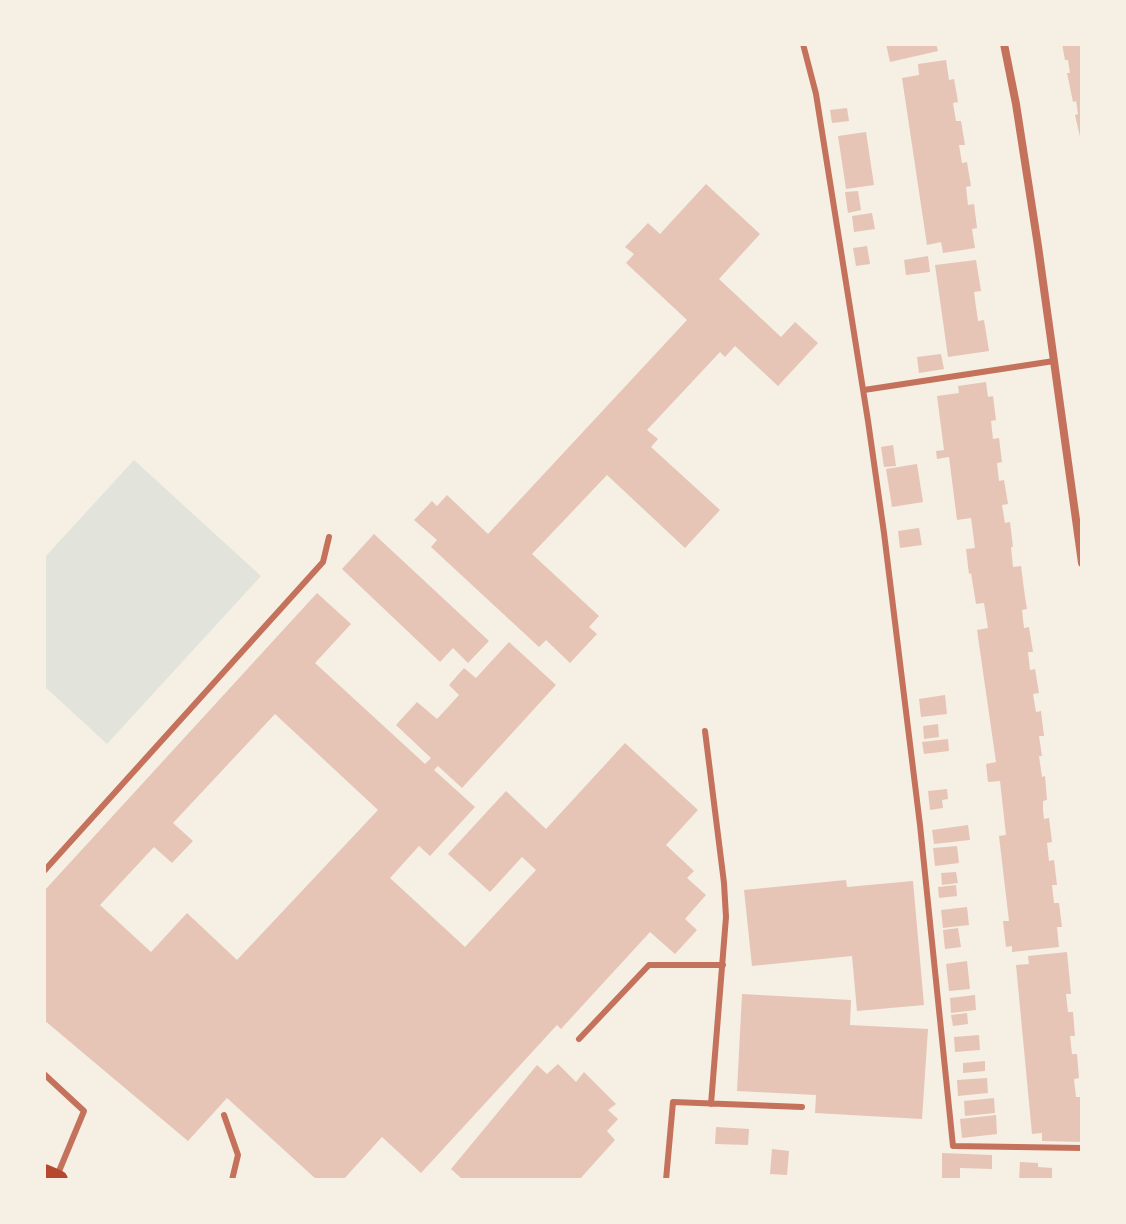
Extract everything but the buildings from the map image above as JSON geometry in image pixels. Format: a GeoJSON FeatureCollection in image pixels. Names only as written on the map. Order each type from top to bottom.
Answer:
{"type":"FeatureCollection","features":[{"type":"Feature","properties":{"kind":"main road"},"geometry":{"type":"LineString","coordinates":[[44,1174],[57,1180]]}},
{"type":"Feature","properties":{"kind":"street"},"geometry":{"type":"LineString","coordinates":[[1004,44],[1016,104],[1082,563]]}},
{"type":"Feature","properties":{"kind":"lane"},"geometry":{"type":"LineString","coordinates":[[803,44],[816,94],[864,390],[918,809],[953,1146],[1082,1148]]}},
{"type":"Feature","properties":{"kind":"lane"},"geometry":{"type":"LineString","coordinates":[[864,390],[1054,361]]}},
{"type":"Feature","properties":{"kind":"lane"},"geometry":{"type":"LineString","coordinates":[[44,871],[323,562],[329,537]]}},
{"type":"Feature","properties":{"kind":"lane"},"geometry":{"type":"LineString","coordinates":[[705,731],[726,917],[711,1104]]}},
{"type":"Feature","properties":{"kind":"lane"},"geometry":{"type":"LineString","coordinates":[[579,1039],[649,965],[723,965]]}},
{"type":"Feature","properties":{"kind":"lane"},"geometry":{"type":"LineString","coordinates":[[44,1074],[84,1111],[57,1180]]}},
{"type":"Feature","properties":{"kind":"lane"},"geometry":{"type":"LineString","coordinates":[[666,1180],[673,1102],[802,1107]]}},
{"type":"Feature","properties":{"kind":"lane"},"geometry":{"type":"LineString","coordinates":[[224,1115],[238,1155],[232,1180]]}},
{"type":"Feature","properties":{"kind":"shaded area"},"geometry":{"type":"Polygon","coordinates":[[[134,460],[261,576],[107,744],[44,686],[44,558],[134,460]]]}}]}
